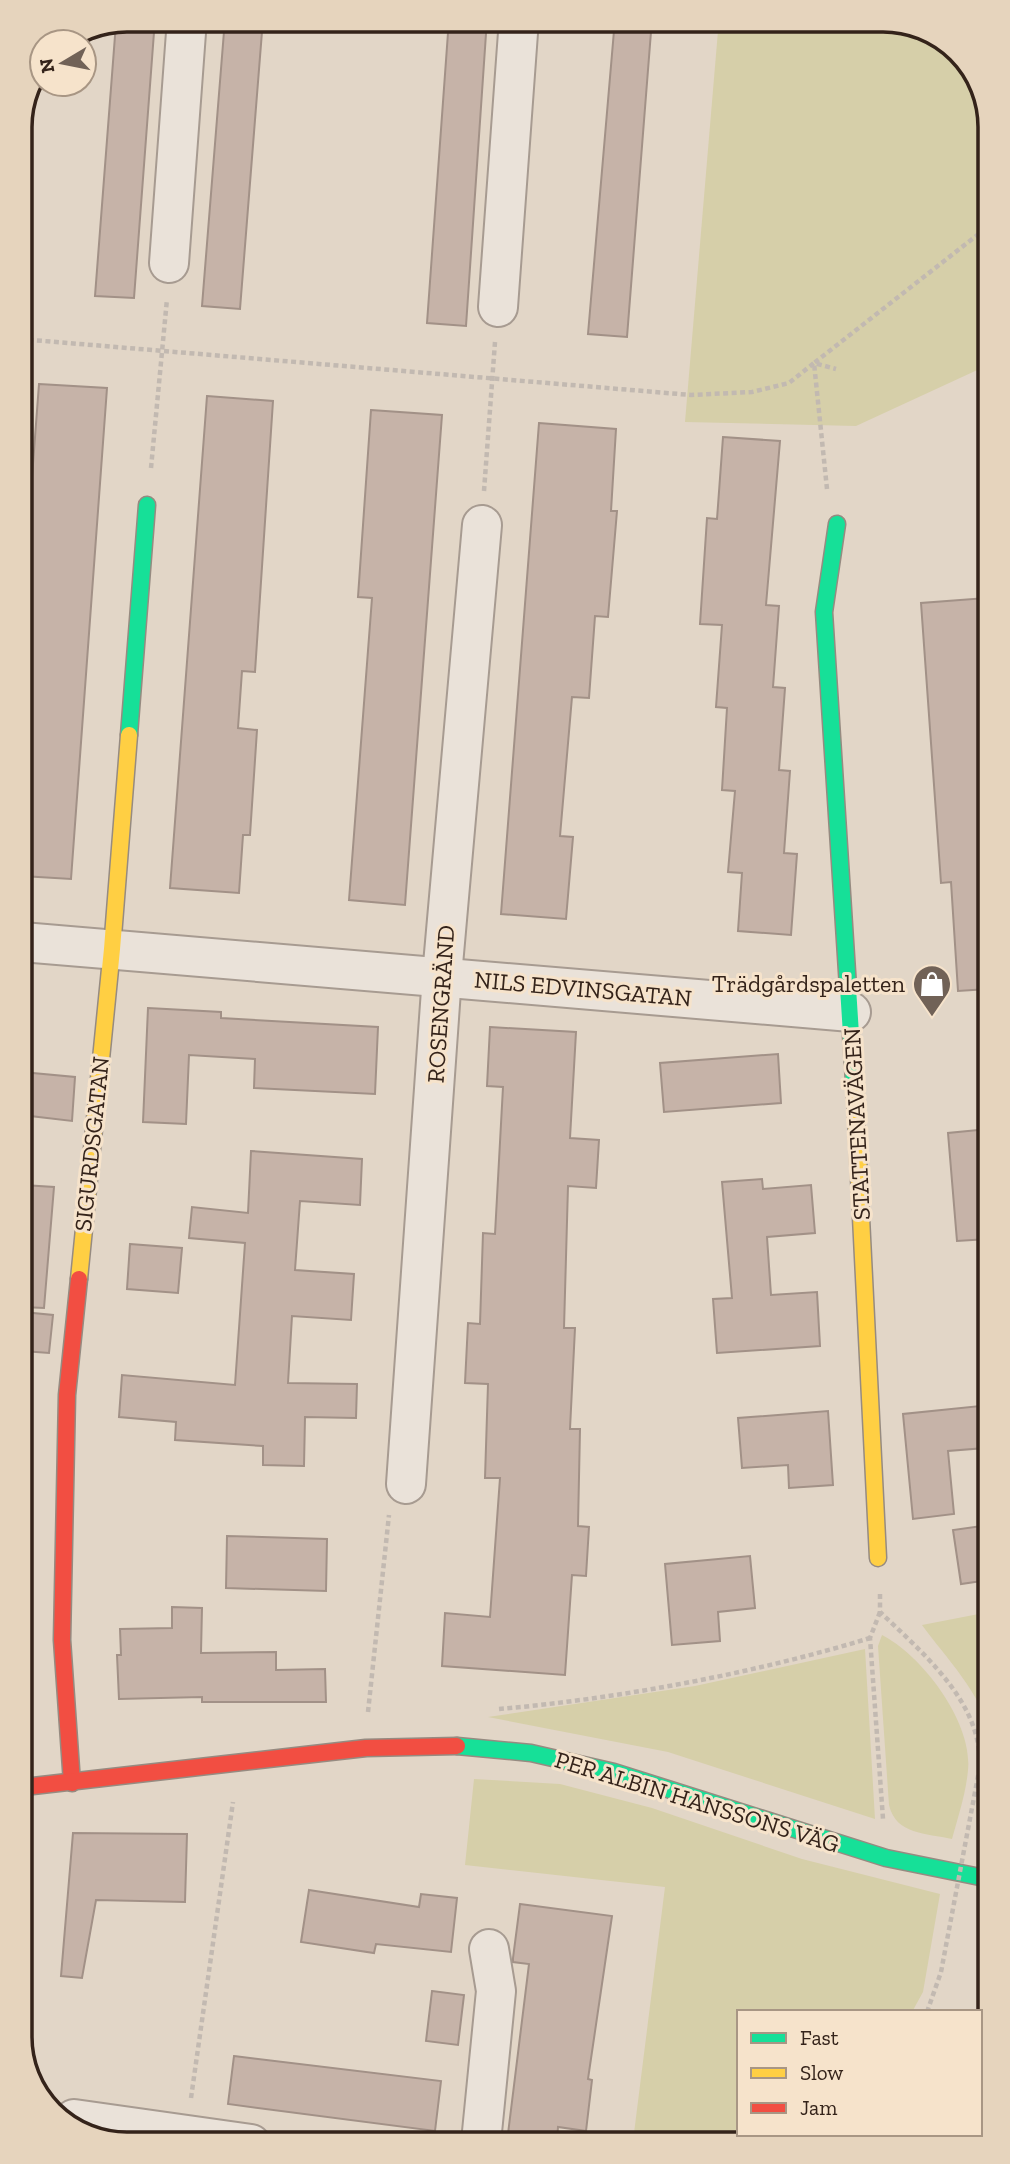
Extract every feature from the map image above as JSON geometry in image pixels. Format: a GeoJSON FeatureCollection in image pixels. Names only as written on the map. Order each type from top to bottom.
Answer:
{"type":"FeatureCollection","features":[{"type":"Feature","properties":{"kind":"street"},"geometry":{"type":"LineString","coordinates":[[169,263],[186,32]]}},
{"type":"Feature","properties":{"kind":"street"},"geometry":{"type":"LineString","coordinates":[[498,307],[518,32]]}},
{"type":"Feature","properties":{"kind":"street","name":"SIGURDSGATAN"},"geometry":{"type":"LineString","coordinates":[[72,1783],[62,1640],[67,1395],[112,949],[147,505]]}},
{"type":"Feature","properties":{"kind":"street","name":"STATTENAVÄGEN"},"geometry":{"type":"LineString","coordinates":[[837,524],[824,612],[851,1012],[878,1558]]}},
{"type":"Feature","properties":{"kind":"street","name":"ROSENGRÄND"},"geometry":{"type":"LineString","coordinates":[[406,1484],[442,976],[481,525]]}},
{"type":"Feature","properties":{"kind":"street","name":"NILS EDVINSGATAN"},"geometry":{"type":"LineString","coordinates":[[32,943],[851,1012]]}},
{"type":"Feature","properties":{"kind":"street","name":"PER ALBIN HANSSONS VÄG"},"geometry":{"type":"LineString","coordinates":[[32,1786],[366,1748],[447,1745],[531,1754],[614,1772],[886,1858],[978,1877]]}},
{"type":"Feature","properties":{"kind":"street"},"geometry":{"type":"LineString","coordinates":[[482,2132],[496,1991],[489,1949]]}},
{"type":"Feature","properties":{"kind":"street"},"geometry":{"type":"LineString","coordinates":[[79,2120],[155,2132]]}},
{"type":"Feature","properties":{"kind":"path"},"geometry":{"type":"LineString","coordinates":[[32,340],[720,396],[789,383],[978,234]]}},
{"type":"Feature","properties":{"kind":"path"},"geometry":{"type":"LineString","coordinates":[[147,505],[164,349],[169,263]]}},
{"type":"Feature","properties":{"kind":"path"},"geometry":{"type":"LineString","coordinates":[[481,525],[498,307]]}},
{"type":"Feature","properties":{"kind":"path"},"geometry":{"type":"LineString","coordinates":[[814,363],[836,369]]}},
{"type":"Feature","properties":{"kind":"path"},"geometry":{"type":"LineString","coordinates":[[814,363],[828,497],[837,524]]}},
{"type":"Feature","properties":{"kind":"path"},"geometry":{"type":"LineString","coordinates":[[367,1721],[386,1521],[406,1484]]}},
{"type":"Feature","properties":{"kind":"path"},"geometry":{"type":"LineString","coordinates":[[886,1858],[870,1638],[880,1612],[918,1648],[964,1705],[978,1741]]}},
{"type":"Feature","properties":{"kind":"path"},"geometry":{"type":"LineString","coordinates":[[488,1710],[724,1674],[870,1638]]}},
{"type":"Feature","properties":{"kind":"path"},"geometry":{"type":"LineString","coordinates":[[927,2010],[935,1995],[941,1972],[978,1776]]}},
{"type":"Feature","properties":{"kind":"path"},"geometry":{"type":"LineString","coordinates":[[187,2132],[234,1793]]}},
{"type":"Feature","properties":{"kind":"shaded area"},"geometry":{"type":"Polygon","coordinates":[[[718,32],[890,32],[926,41],[951,59],[959,69],[966,79],[977,108],[978,370],[856,426],[685,422],[718,32]]]}},
{"type":"Feature","properties":{"kind":"shaded area"},"geometry":{"type":"Polygon","coordinates":[[[978,1614],[978,1703],[952,1663],[922,1625],[978,1614]]]}},
{"type":"Feature","properties":{"kind":"shaded area"},"geometry":{"type":"Polygon","coordinates":[[[882,1635],[898,1645],[929,1675],[954,1712],[962,1732],[968,1770],[952,1839],[922,1834],[905,1827],[898,1822],[889,1805],[878,1646],[882,1635]]]}},
{"type":"Feature","properties":{"kind":"shaded area"},"geometry":{"type":"Polygon","coordinates":[[[865,1649],[875,1819],[668,1752],[488,1717],[695,1686],[865,1649]]]}},
{"type":"Feature","properties":{"kind":"shaded area"},"geometry":{"type":"Polygon","coordinates":[[[474,1779],[560,1784],[652,1808],[802,1859],[940,1894],[923,1992],[913,2010],[737,2010],[737,2132],[634,2132],[665,1887],[465,1865],[474,1779]]]}},
{"type":"Feature","properties":{"kind":"building"},"geometry":{"type":"Polygon","coordinates":[[[154,32],[134,298],[95,296],[115,33],[154,32]]]}},
{"type":"Feature","properties":{"kind":"building"},"geometry":{"type":"Polygon","coordinates":[[[224,32],[262,32],[240,309],[202,306],[224,32]]]}},
{"type":"Feature","properties":{"kind":"building"},"geometry":{"type":"Polygon","coordinates":[[[448,32],[486,32],[466,326],[427,323],[448,32]]]}},
{"type":"Feature","properties":{"kind":"building"},"geometry":{"type":"Polygon","coordinates":[[[614,32],[651,32],[627,337],[588,334],[614,32]]]}},
{"type":"Feature","properties":{"kind":"building"},"geometry":{"type":"Polygon","coordinates":[[[39,384],[107,388],[71,879],[32,877],[32,477],[39,384]]]}},
{"type":"Feature","properties":{"kind":"building"},"geometry":{"type":"Polygon","coordinates":[[[207,396],[273,401],[255,672],[242,671],[238,728],[257,730],[250,835],[243,835],[239,893],[170,888],[207,396]]]}},
{"type":"Feature","properties":{"kind":"building"},"geometry":{"type":"Polygon","coordinates":[[[371,410],[442,415],[405,905],[349,900],[372,598],[358,597],[371,410]]]}},
{"type":"Feature","properties":{"kind":"building"},"geometry":{"type":"Polygon","coordinates":[[[539,423],[616,429],[611,511],[617,511],[608,617],[595,616],[589,698],[572,697],[560,836],[573,837],[566,919],[501,914],[539,423]]]}},
{"type":"Feature","properties":{"kind":"building"},"geometry":{"type":"Polygon","coordinates":[[[723,437],[780,441],[766,605],[779,606],[773,687],[785,688],[779,770],[790,771],[784,853],[797,854],[791,935],[738,931],[742,873],[728,872],[735,791],[722,790],[727,708],[716,707],[722,625],[700,624],[707,518],[717,519],[723,437]]]}},
{"type":"Feature","properties":{"kind":"building"},"geometry":{"type":"Polygon","coordinates":[[[978,599],[978,990],[958,991],[951,882],[941,883],[921,603],[978,599]]]}},
{"type":"Feature","properties":{"kind":"building"},"geometry":{"type":"Polygon","coordinates":[[[148,1008],[221,1012],[221,1018],[378,1027],[375,1094],[254,1088],[255,1059],[189,1055],[186,1124],[143,1122],[148,1008]]]}},
{"type":"Feature","properties":{"kind":"building"},"geometry":{"type":"Polygon","coordinates":[[[490,1027],[576,1032],[570,1138],[599,1140],[596,1188],[568,1186],[564,1328],[575,1328],[570,1429],[580,1429],[578,1526],[589,1527],[586,1576],[572,1575],[565,1675],[442,1666],[445,1613],[490,1617],[500,1478],[485,1478],[488,1384],[465,1383],[468,1323],[480,1324],[483,1233],[495,1234],[503,1087],[487,1086],[490,1027]]]}},
{"type":"Feature","properties":{"kind":"building"},"geometry":{"type":"Polygon","coordinates":[[[778,1054],[781,1103],[664,1112],[660,1063],[778,1054]]]}},
{"type":"Feature","properties":{"kind":"building"},"geometry":{"type":"Polygon","coordinates":[[[32,1073],[75,1077],[72,1121],[32,1116],[32,1073]]]}},
{"type":"Feature","properties":{"kind":"building"},"geometry":{"type":"Polygon","coordinates":[[[978,1130],[978,1240],[957,1241],[948,1133],[978,1130]]]}},
{"type":"Feature","properties":{"kind":"building"},"geometry":{"type":"Polygon","coordinates":[[[251,1151],[362,1159],[360,1205],[300,1201],[295,1270],[354,1274],[351,1320],[292,1316],[288,1383],[357,1384],[356,1418],[305,1417],[304,1466],[263,1465],[263,1446],[175,1440],[176,1422],[119,1417],[122,1375],[235,1385],[245,1243],[189,1238],[192,1207],[248,1213],[251,1151]]]}},
{"type":"Feature","properties":{"kind":"building"},"geometry":{"type":"Polygon","coordinates":[[[762,1179],[763,1189],[811,1185],[815,1233],[767,1237],[771,1295],[817,1292],[820,1346],[717,1353],[713,1299],[732,1298],[722,1182],[762,1179]]]}},
{"type":"Feature","properties":{"kind":"building"},"geometry":{"type":"Polygon","coordinates":[[[32,1186],[54,1187],[44,1308],[32,1307],[32,1186]]]}},
{"type":"Feature","properties":{"kind":"building"},"geometry":{"type":"Polygon","coordinates":[[[130,1244],[182,1248],[178,1293],[127,1289],[130,1244]]]}},
{"type":"Feature","properties":{"kind":"building"},"geometry":{"type":"Polygon","coordinates":[[[32,1313],[53,1315],[49,1353],[32,1352],[32,1313]]]}},
{"type":"Feature","properties":{"kind":"building"},"geometry":{"type":"Polygon","coordinates":[[[978,1406],[978,1449],[948,1451],[954,1514],[913,1519],[903,1414],[978,1406]]]}},
{"type":"Feature","properties":{"kind":"building"},"geometry":{"type":"Polygon","coordinates":[[[828,1411],[833,1485],[789,1488],[788,1465],[742,1468],[738,1418],[828,1411]]]}},
{"type":"Feature","properties":{"kind":"building"},"geometry":{"type":"Polygon","coordinates":[[[978,1527],[978,1582],[961,1584],[953,1530],[978,1527]]]}},
{"type":"Feature","properties":{"kind":"building"},"geometry":{"type":"Polygon","coordinates":[[[227,1536],[327,1539],[326,1591],[226,1588],[227,1536]]]}},
{"type":"Feature","properties":{"kind":"building"},"geometry":{"type":"Polygon","coordinates":[[[750,1556],[755,1608],[718,1612],[720,1641],[672,1645],[665,1564],[750,1556]]]}},
{"type":"Feature","properties":{"kind":"building"},"geometry":{"type":"Polygon","coordinates":[[[172,1607],[202,1608],[201,1653],[276,1652],[276,1670],[325,1669],[326,1702],[202,1702],[202,1697],[119,1699],[117,1655],[121,1655],[120,1629],[172,1628],[172,1607]]]}},
{"type":"Feature","properties":{"kind":"building"},"geometry":{"type":"Polygon","coordinates":[[[73,1833],[187,1834],[185,1902],[96,1900],[82,1978],[61,1976],[73,1833]]]}},
{"type":"Feature","properties":{"kind":"building"},"geometry":{"type":"Polygon","coordinates":[[[309,1890],[419,1907],[421,1894],[457,1898],[451,1952],[376,1944],[374,1953],[301,1942],[309,1890]]]}},
{"type":"Feature","properties":{"kind":"building"},"geometry":{"type":"Polygon","coordinates":[[[520,1904],[612,1916],[588,2079],[592,2080],[586,2131],[558,2127],[558,2132],[508,2132],[529,1964],[513,1962],[520,1904]]]}},
{"type":"Feature","properties":{"kind":"building"},"geometry":{"type":"Polygon","coordinates":[[[432,1991],[464,1995],[458,2045],[426,2041],[432,1991]]]}},
{"type":"Feature","properties":{"kind":"building"},"geometry":{"type":"Polygon","coordinates":[[[234,2056],[441,2081],[435,2131],[228,2104],[234,2056]]]}},
{"type":"Feature","properties":{"kind":"traffic: fast"},"geometry":{"type":"LineString","coordinates":[[129,735],[147,505]]}},
{"type":"Feature","properties":{"kind":"traffic: fast"},"geometry":{"type":"LineString","coordinates":[[837,524],[824,612],[855,1097]]}},
{"type":"Feature","properties":{"kind":"traffic: fast"},"geometry":{"type":"LineString","coordinates":[[457,1746],[531,1753],[614,1772],[886,1858],[978,1877]]}},
{"type":"Feature","properties":{"kind":"traffic: slow"},"geometry":{"type":"LineString","coordinates":[[79,1279],[112,949],[129,735]]}},
{"type":"Feature","properties":{"kind":"traffic: slow"},"geometry":{"type":"LineString","coordinates":[[855,1097],[878,1558]]}},
{"type":"Feature","properties":{"kind":"traffic: jam"},"geometry":{"type":"LineString","coordinates":[[72,1783],[62,1640],[67,1395],[79,1279]]}},
{"type":"Feature","properties":{"kind":"traffic: jam"},"geometry":{"type":"LineString","coordinates":[[32,1786],[366,1748],[457,1746]]}},
{"type":"Feature","properties":{"kind":"place","name":"Trädgårdspaletten"},"geometry":{"type":"Point","coordinates":[932,1018]}}]}
